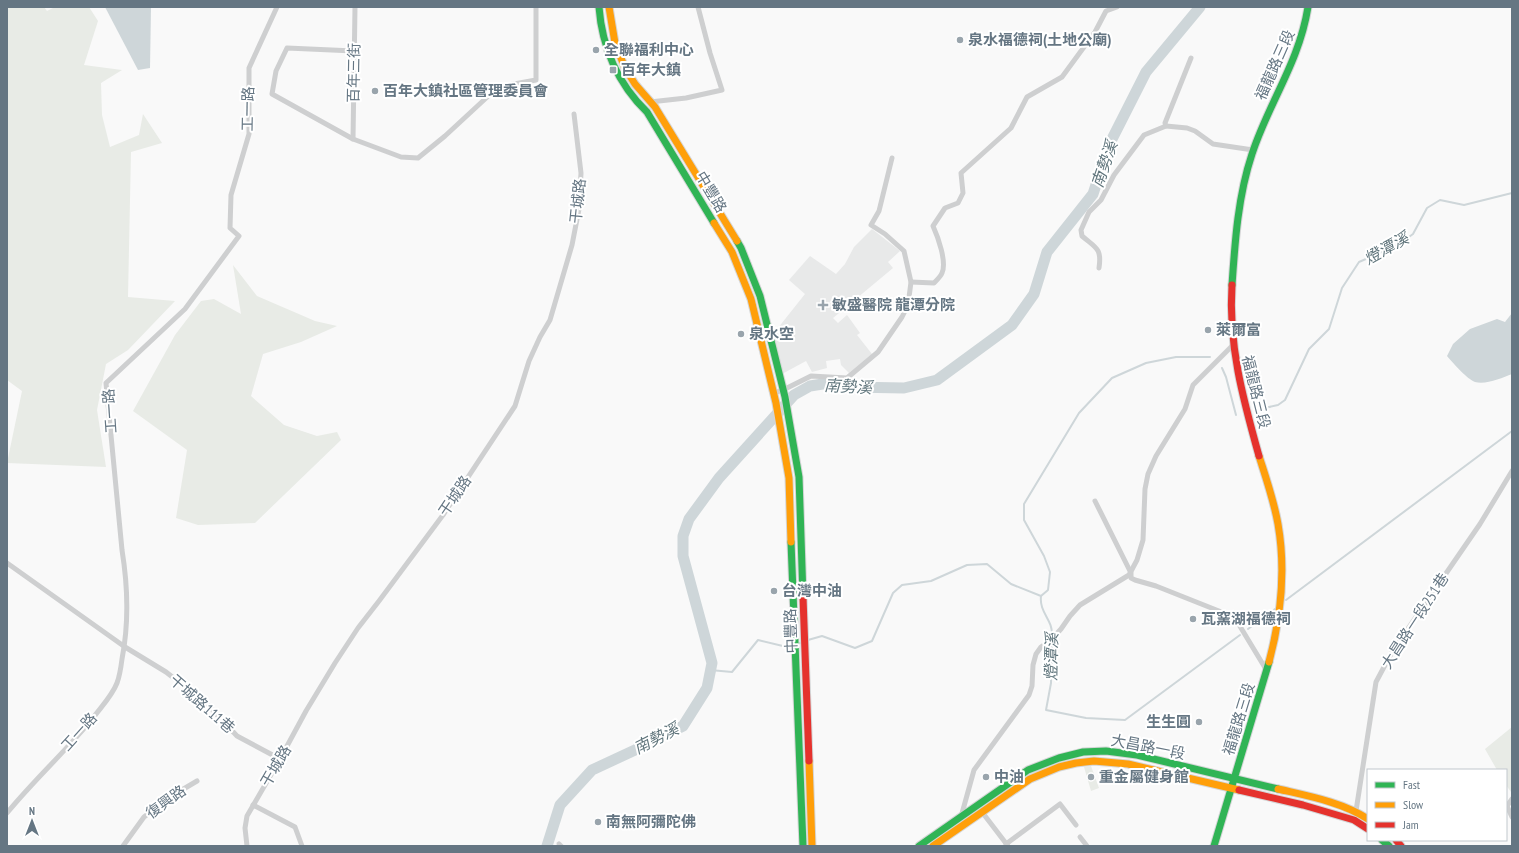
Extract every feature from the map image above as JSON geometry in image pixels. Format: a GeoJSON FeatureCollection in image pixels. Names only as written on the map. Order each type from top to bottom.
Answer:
{"type":"FeatureCollection","features":[{"type":"Feature","properties":{"kind":"main road","name":"中豐路"},"geometry":{"type":"LineString","coordinates":[[599,7],[606,47],[620,80],[638,105],[647,112],[732,252],[751,300],[774,393],[789,478],[803,846]]}},
{"type":"Feature","properties":{"kind":"main road","name":"中豐路"},"geometry":{"type":"LineString","coordinates":[[608,7],[615,44],[628,75],[663,120],[740,248],[760,296],[784,394],[799,477],[812,846]]}},
{"type":"Feature","properties":{"kind":"main road","name":"福龍路三段"},"geometry":{"type":"LineString","coordinates":[[1214,846],[1268,671],[1280,610],[1281,548],[1275,509],[1245,405],[1232,346],[1230,328],[1235,246],[1243,189],[1253,150],[1264,122],[1301,42],[1308,7]]}},
{"type":"Feature","properties":{"kind":"main road"},"geometry":{"type":"LineString","coordinates":[[793,591],[803,591]]}},
{"type":"Feature","properties":{"kind":"main road","name":"大昌路一段"},"geometry":{"type":"LineString","coordinates":[[919,846],[1028,770],[1042,762],[1072,754],[1097,751],[1126,754],[1306,795],[1356,811],[1367,818]]}},
{"type":"Feature","properties":{"kind":"main road","name":"大昌路一段"},"geometry":{"type":"LineString","coordinates":[[933,846],[1030,779],[1059,767],[1076,763],[1105,762],[1128,764],[1232,787],[1303,804],[1354,820],[1367,828]]}},
{"type":"Feature","properties":{"kind":"street","name":"工一路"},"geometry":{"type":"LineString","coordinates":[[7,813],[42,772],[83,730],[104,704],[116,684],[125,647],[128,621],[126,576],[122,550],[106,383],[185,309],[239,236],[230,228],[230,194],[249,134],[249,68],[277,7]]}},
{"type":"Feature","properties":{"kind":"street","name":"百年三街"},"geometry":{"type":"LineString","coordinates":[[353,139],[355,7]]}},
{"type":"Feature","properties":{"kind":"street"},"geometry":{"type":"LineString","coordinates":[[354,51],[287,48],[276,71],[272,94],[353,139],[401,158],[418,158],[445,136],[498,87],[536,80],[536,7]]}},
{"type":"Feature","properties":{"kind":"street"},"geometry":{"type":"LineString","coordinates":[[650,102],[686,98],[722,90],[710,53],[698,7]]}},
{"type":"Feature","properties":{"kind":"street"},"geometry":{"type":"LineString","coordinates":[[911,282],[934,283],[942,272],[944,262],[933,226],[945,208],[958,203],[963,193],[961,173],[1011,128],[1028,97],[1062,77],[1095,32],[1106,11],[1117,7]]}},
{"type":"Feature","properties":{"kind":"street"},"geometry":{"type":"LineString","coordinates":[[1166,126],[1165,123],[1190,58]]}},
{"type":"Feature","properties":{"kind":"street","name":"干城路"},"geometry":{"type":"LineString","coordinates":[[247,846],[246,821],[253,805],[306,711],[358,628],[443,515],[514,406],[529,361],[540,336],[550,320],[572,245],[579,209],[581,172],[574,114]]}},
{"type":"Feature","properties":{"kind":"street"},"geometry":{"type":"LineString","coordinates":[[1099,268],[1101,256],[1097,248],[1082,236],[1081,230],[1090,212],[1101,200],[1114,175],[1144,135],[1166,126],[1187,128],[1195,131],[1213,144],[1253,150]]}},
{"type":"Feature","properties":{"kind":"street"},"geometry":{"type":"LineString","coordinates":[[774,393],[784,394],[811,376],[847,378],[878,352],[902,317],[908,305],[911,282],[904,251],[885,234],[871,226],[879,211],[892,158]]}},
{"type":"Feature","properties":{"kind":"street"},"geometry":{"type":"LineString","coordinates":[[961,817],[974,770],[1029,695],[1032,686],[1033,665],[1036,654],[1041,647],[1051,640],[1080,605],[1131,573],[1143,540],[1145,489],[1148,474],[1156,456],[1185,409],[1193,385],[1232,346]]}},
{"type":"Feature","properties":{"kind":"street","name":"大昌路一段251巷"},"geometry":{"type":"LineString","coordinates":[[1356,811],[1376,682],[1392,652],[1480,524],[1512,471]]}},
{"type":"Feature","properties":{"kind":"street"},"geometry":{"type":"LineString","coordinates":[[1095,501],[1131,573],[1131,578],[1156,586],[1229,615],[1234,619],[1248,638],[1268,671]]}},
{"type":"Feature","properties":{"kind":"street","name":"干城路111巷"},"geometry":{"type":"LineString","coordinates":[[7,562],[125,647],[166,672],[208,706],[237,736],[280,759]]}},
{"type":"Feature","properties":{"kind":"street","name":"復興路"},"geometry":{"type":"LineString","coordinates":[[123,846],[144,817],[170,796],[197,781]]}},
{"type":"Feature","properties":{"kind":"street"},"geometry":{"type":"LineString","coordinates":[[1512,799],[1507,806],[1512,817]]}},
{"type":"Feature","properties":{"kind":"street"},"geometry":{"type":"LineString","coordinates":[[982,812],[1007,845],[1060,804],[1076,826]]}},
{"type":"Feature","properties":{"kind":"street"},"geometry":{"type":"LineString","coordinates":[[253,805],[295,828],[302,846]]}},
{"type":"Feature","properties":{"kind":"street"},"geometry":{"type":"LineString","coordinates":[[1080,837],[1087,846]]}},
{"type":"Feature","properties":{"kind":"shaded area"},"geometry":{"type":"Polygon","coordinates":[[[7,7],[44,7],[47,11],[55,7],[89,7],[98,21],[84,65],[122,70],[101,83],[102,115],[110,147],[139,135],[143,114],[162,143],[131,152],[128,297],[175,301],[128,350],[106,364],[97,410],[106,467],[7,463],[22,391],[7,380],[7,7]]]}},
{"type":"Feature","properties":{"kind":"shaded area"},"geometry":{"type":"Polygon","coordinates":[[[105,7],[151,7],[150,68],[138,70],[105,7]]]}},
{"type":"Feature","properties":{"kind":"shaded area","name":"敏盛醫院 龍潭分院"},"geometry":{"type":"Polygon","coordinates":[[[872,229],[900,251],[888,262],[893,268],[833,318],[838,323],[847,315],[860,333],[857,335],[872,354],[849,373],[841,365],[840,359],[826,361],[827,368],[812,372],[806,361],[782,374],[774,333],[805,294],[789,280],[810,256],[836,274],[845,264],[854,247],[872,229]]]}},
{"type":"Feature","properties":{"kind":"shaded area"},"geometry":{"type":"Polygon","coordinates":[[[233,265],[257,296],[315,321],[337,326],[301,342],[263,354],[251,396],[284,425],[317,436],[337,432],[341,440],[255,523],[198,525],[176,518],[187,450],[133,411],[175,335],[201,301],[214,299],[241,314],[233,265]]]}},
{"type":"Feature","properties":{"kind":"shaded area"},"geometry":{"type":"Polygon","coordinates":[[[1512,313],[1512,374],[1484,383],[1475,382],[1468,378],[1447,356],[1453,344],[1470,329],[1497,319],[1505,322],[1512,313]]]}},
{"type":"Feature","properties":{"kind":"shaded area"},"geometry":{"type":"Polygon","coordinates":[[[1512,727],[1512,792],[1507,786],[1507,769],[1496,769],[1485,749],[1512,727]]]}},
{"type":"Feature","properties":{"kind":"shaded area","name":"重金屬健身館"},"geometry":{"type":"Polygon","coordinates":[[[1091,766],[1099,788],[1091,791],[1084,767],[1091,766]]]}},
{"type":"Feature","properties":{"kind":"waterway","name":"南勢溪"},"geometry":{"type":"LineString","coordinates":[[547,846],[560,805],[592,770],[683,726],[707,688],[712,663],[683,556],[683,536],[689,519],[719,478],[794,395],[810,386],[829,383],[850,387],[904,388],[937,380],[1012,325],[1034,294],[1047,252],[1093,194],[1109,145],[1146,72],[1200,7]]}},
{"type":"Feature","properties":{"kind":"waterway","name":"燈潭溪"},"geometry":{"type":"LineString","coordinates":[[1256,410],[1278,405],[1285,400],[1309,349],[1329,329],[1342,288],[1359,262],[1398,245],[1413,234],[1427,208],[1440,200],[1464,205],[1512,193]]}},
{"type":"Feature","properties":{"kind":"waterway"},"geometry":{"type":"LineString","coordinates":[[1041,596],[1048,590],[1050,572],[1044,556],[1024,520],[1024,504],[1079,413],[1112,378],[1146,363],[1176,357],[1210,357]]}},
{"type":"Feature","properties":{"kind":"waterway","name":"燈潭溪"},"geometry":{"type":"LineString","coordinates":[[1222,368],[1226,377],[1236,415]]}},
{"type":"Feature","properties":{"kind":"waterway","name":"燈潭溪"},"geometry":{"type":"LineString","coordinates":[[1286,600],[1512,431]]}},
{"type":"Feature","properties":{"kind":"waterway","name":"燈潭溪"},"geometry":{"type":"LineString","coordinates":[[808,640],[822,636],[855,648],[872,641],[893,593],[902,585],[931,581],[967,565],[987,564],[1011,584],[1041,596],[1042,607],[1052,630],[1052,636]]}},
{"type":"Feature","properties":{"kind":"waterway","name":"燈潭溪"},"geometry":{"type":"LineString","coordinates":[[1248,629],[1275,609]]}},
{"type":"Feature","properties":{"kind":"waterway","name":"燈潭溪"},"geometry":{"type":"LineString","coordinates":[[1052,641],[1051,683],[1046,710],[1086,718],[1125,720],[1240,635]]}},
{"type":"Feature","properties":{"kind":"waterway","name":"燈潭溪"},"geometry":{"type":"LineString","coordinates":[[710,670],[732,672],[758,640],[787,647],[791,646]]}},
{"type":"Feature","properties":{"kind":"traffic: fast"},"geometry":{"type":"LineString","coordinates":[[599,7],[604,36],[613,64],[628,89],[647,112],[714,223]]}},
{"type":"Feature","properties":{"kind":"traffic: fast"},"geometry":{"type":"LineString","coordinates":[[1232,285],[1240,202],[1247,170],[1259,135],[1298,46],[1308,7]]}},
{"type":"Feature","properties":{"kind":"traffic: fast"},"geometry":{"type":"LineString","coordinates":[[737,241],[760,296],[785,397],[799,477],[803,597]]}},
{"type":"Feature","properties":{"kind":"traffic: fast"},"geometry":{"type":"LineString","coordinates":[[791,542],[803,846]]}},
{"type":"Feature","properties":{"kind":"traffic: fast"},"geometry":{"type":"LineString","coordinates":[[1214,846],[1269,662]]}},
{"type":"Feature","properties":{"kind":"traffic: fast"},"geometry":{"type":"LineString","coordinates":[[919,846],[1028,770],[1059,758],[1083,752],[1106,751],[1137,755],[1278,789]]}},
{"type":"Feature","properties":{"kind":"traffic: fast"},"geometry":{"type":"LineString","coordinates":[[1383,841],[1389,846]]}},
{"type":"Feature","properties":{"kind":"traffic: slow"},"geometry":{"type":"LineString","coordinates":[[609,7],[615,43],[625,68],[635,84],[655,107],[737,241]]}},
{"type":"Feature","properties":{"kind":"traffic: slow"},"geometry":{"type":"LineString","coordinates":[[714,223],[732,252],[751,299],[776,403],[789,478],[791,542]]}},
{"type":"Feature","properties":{"kind":"traffic: slow"},"geometry":{"type":"LineString","coordinates":[[1259,456],[1276,515],[1282,559],[1281,593],[1277,628],[1269,662]]}},
{"type":"Feature","properties":{"kind":"traffic: slow"},"geometry":{"type":"LineString","coordinates":[[809,761],[812,846]]}},
{"type":"Feature","properties":{"kind":"traffic: slow"},"geometry":{"type":"LineString","coordinates":[[933,846],[1030,779],[1059,767],[1076,763],[1094,761],[1128,764],[1239,790]]}},
{"type":"Feature","properties":{"kind":"traffic: slow"},"geometry":{"type":"LineString","coordinates":[[1278,789],[1336,804],[1367,818]]}},
{"type":"Feature","properties":{"kind":"traffic: jam"},"geometry":{"type":"LineString","coordinates":[[1232,285],[1232,329],[1238,371],[1247,414],[1259,456]]}},
{"type":"Feature","properties":{"kind":"traffic: jam"},"geometry":{"type":"LineString","coordinates":[[803,597],[809,761]]}},
{"type":"Feature","properties":{"kind":"traffic: jam"},"geometry":{"type":"LineString","coordinates":[[1239,790],[1303,805],[1354,820],[1367,828]]}},
{"type":"Feature","properties":{"kind":"traffic: jam"},"geometry":{"type":"LineString","coordinates":[[1397,841],[1401,846]]}},
{"type":"Feature","properties":{"kind":"place","name":"泉水福德祠(土地公廟)"},"geometry":{"type":"Point","coordinates":[960,40]}},
{"type":"Feature","properties":{"kind":"place","name":"全聯福利中心"},"geometry":{"type":"Point","coordinates":[596,50]}},
{"type":"Feature","properties":{"kind":"place","name":"百年大鎮"},"geometry":{"type":"Point","coordinates":[613,70]}},
{"type":"Feature","properties":{"kind":"place","name":"百年大鎮社區管理委員會"},"geometry":{"type":"Point","coordinates":[375,91]}},
{"type":"Feature","properties":{"kind":"place","name":"敏盛醫院 龍潭分院"},"geometry":{"type":"Point","coordinates":[823,305]}},
{"type":"Feature","properties":{"kind":"place","name":"萊爾富"},"geometry":{"type":"Point","coordinates":[1208,330]}},
{"type":"Feature","properties":{"kind":"place","name":"泉水空"},"geometry":{"type":"Point","coordinates":[741,334]}},
{"type":"Feature","properties":{"kind":"place","name":"台灣中油"},"geometry":{"type":"Point","coordinates":[774,591]}},
{"type":"Feature","properties":{"kind":"place","name":"瓦窯湖福德祠"},"geometry":{"type":"Point","coordinates":[1193,619]}},
{"type":"Feature","properties":{"kind":"place","name":"生生圓"},"geometry":{"type":"Point","coordinates":[1199,722]}},
{"type":"Feature","properties":{"kind":"place","name":"中油"},"geometry":{"type":"Point","coordinates":[986,777]}},
{"type":"Feature","properties":{"kind":"place","name":"重金屬健身館"},"geometry":{"type":"Point","coordinates":[1091,777]}},
{"type":"Feature","properties":{"kind":"place","name":"南無阿彌陀佛"},"geometry":{"type":"Point","coordinates":[598,822]}}]}
